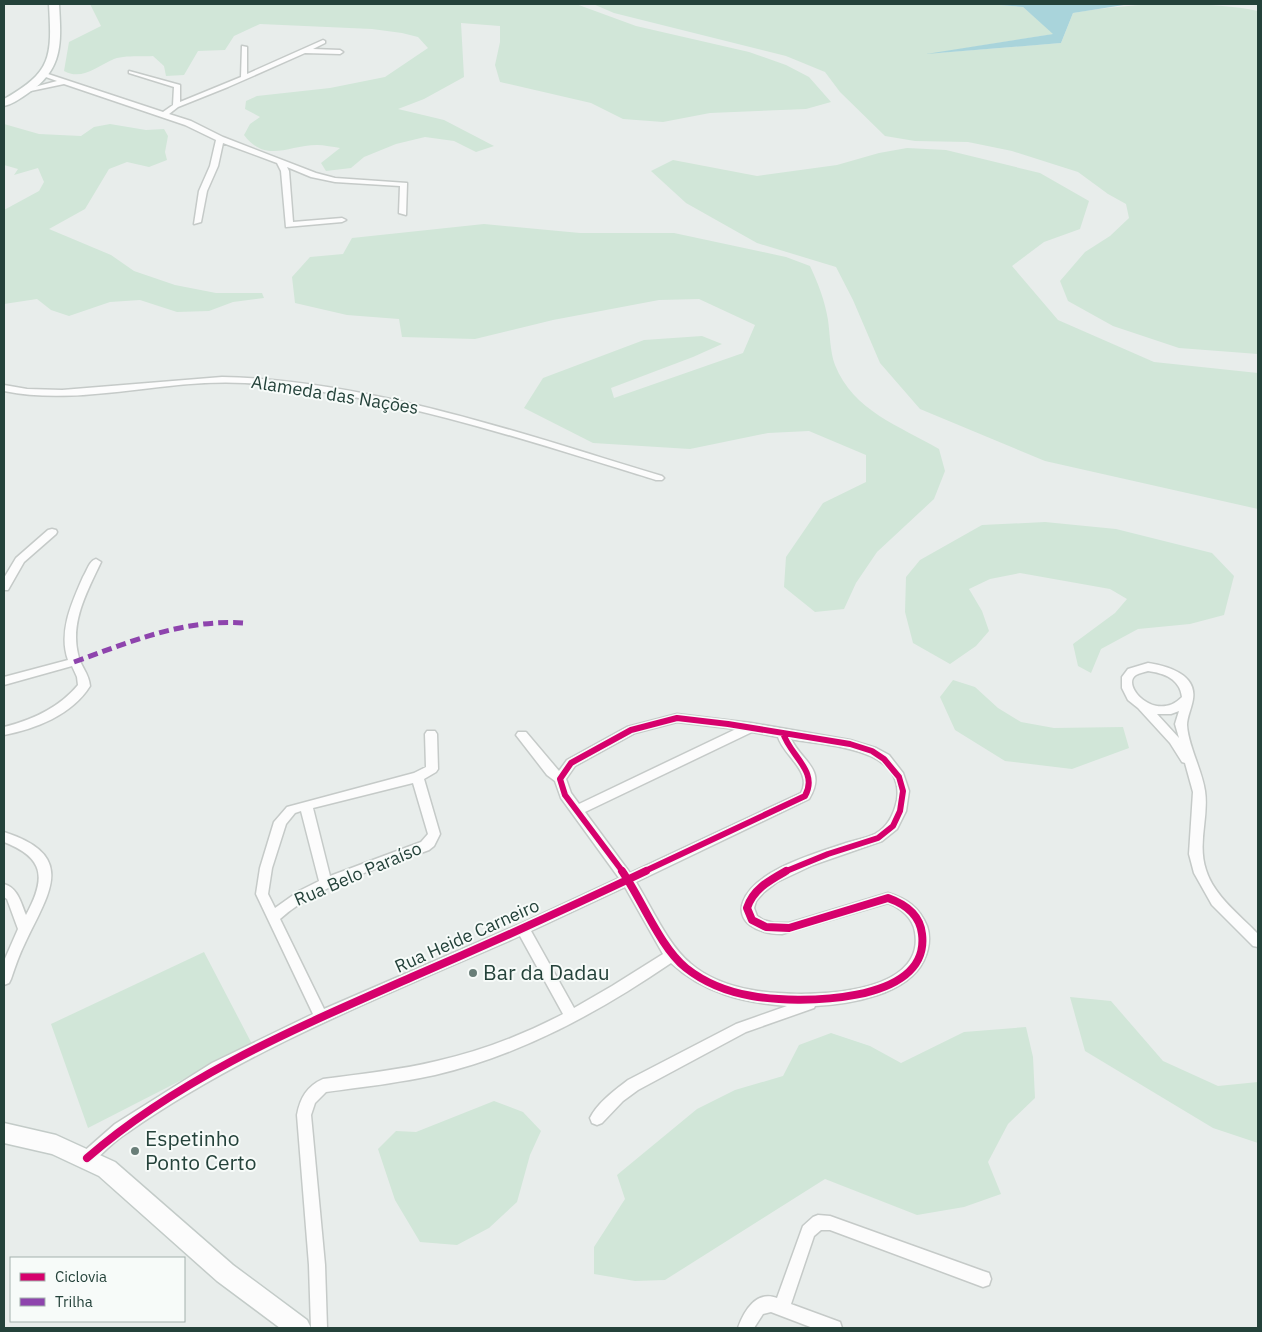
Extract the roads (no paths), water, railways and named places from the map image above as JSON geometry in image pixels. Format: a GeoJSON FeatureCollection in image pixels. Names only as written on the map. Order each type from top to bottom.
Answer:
{"type":"FeatureCollection","features":[{"type":"Feature","properties":{"kind":"main road"},"geometry":{"type":"LineString","coordinates":[[4,103],[26,90],[45,75],[57,48],[54,4]]}},
{"type":"Feature","properties":{"kind":"main road"},"geometry":{"type":"LineString","coordinates":[[4,1133],[38,1140],[88,1158],[107,1169],[225,1273],[300,1328]]}},
{"type":"Feature","properties":{"kind":"street"},"geometry":{"type":"LineString","coordinates":[[164,115],[176,106],[323,42]]}},
{"type":"Feature","properties":{"kind":"street"},"geometry":{"type":"LineString","coordinates":[[244,47],[244,78]]}},
{"type":"Feature","properties":{"kind":"street"},"geometry":{"type":"LineString","coordinates":[[302,51],[340,52]]}},
{"type":"Feature","properties":{"kind":"street"},"geometry":{"type":"LineString","coordinates":[[131,72],[178,86],[176,106]]}},
{"type":"Feature","properties":{"kind":"street"},"geometry":{"type":"LineString","coordinates":[[45,75],[202,128],[220,139],[314,176],[335,180],[404,185],[403,213]]}},
{"type":"Feature","properties":{"kind":"street"},"geometry":{"type":"LineString","coordinates":[[26,90],[64,82]]}},
{"type":"Feature","properties":{"kind":"street"},"geometry":{"type":"LineString","coordinates":[[197,222],[203,191],[214,166],[220,139]]}},
{"type":"Feature","properties":{"kind":"street"},"geometry":{"type":"LineString","coordinates":[[280,162],[285,171],[288,224],[342,220]]}},
{"type":"Feature","properties":{"kind":"street","name":"Alameda das Nações"},"geometry":{"type":"LineString","coordinates":[[4,388],[41,394],[218,380],[263,382],[391,402],[433,411],[659,478]]}},
{"type":"Feature","properties":{"kind":"street"},"geometry":{"type":"LineString","coordinates":[[4,587],[20,560],[52,532]]}},
{"type":"Feature","properties":{"kind":"street"},"geometry":{"type":"LineString","coordinates":[[4,731],[35,722],[79,694],[84,686],[84,680],[74,662],[70,633],[73,612],[96,562]]}},
{"type":"Feature","properties":{"kind":"street"},"geometry":{"type":"LineString","coordinates":[[4,681],[74,662]]}},
{"type":"Feature","properties":{"kind":"street"},"geometry":{"type":"LineString","coordinates":[[1192,770],[1174,740],[1128,691],[1128,677],[1132,672],[1148,668],[1168,671],[1184,683],[1188,698],[1181,724],[1192,770],[1200,792],[1195,854],[1200,873],[1217,901],[1258,942]]}},
{"type":"Feature","properties":{"kind":"street"},"geometry":{"type":"LineString","coordinates":[[1139,704],[1148,708],[1168,711],[1178,709],[1188,698]]}},
{"type":"Feature","properties":{"kind":"street"},"geometry":{"type":"LineString","coordinates":[[522,735],[560,779],[565,795],[626,878],[672,955],[700,976],[740,996],[784,1001],[820,1000],[871,993],[895,981],[917,965],[922,948],[923,935],[918,916],[903,903],[888,898],[789,928],[776,930],[762,927],[754,922],[750,916],[748,905],[751,897],[764,884],[798,865],[862,844],[889,832],[898,820],[904,793],[898,775],[890,763],[871,751],[752,727],[677,718],[631,730],[571,763],[560,779]]}},
{"type":"Feature","properties":{"kind":"street"},"geometry":{"type":"LineString","coordinates":[[576,811],[752,727]]}},
{"type":"Feature","properties":{"kind":"street","name":"Rua Heide Carneiro"},"geometry":{"type":"LineString","coordinates":[[88,1158],[120,1129],[217,1068],[321,1017],[522,929],[626,878],[805,796],[811,787],[810,777],[788,747],[783,733]]}},
{"type":"Feature","properties":{"kind":"street"},"geometry":{"type":"LineString","coordinates":[[321,1017],[262,894],[266,868],[280,822],[291,810],[416,777],[431,771],[434,766],[431,734]]}},
{"type":"Feature","properties":{"kind":"street","name":"Rua Belo Paraíso"},"geometry":{"type":"LineString","coordinates":[[272,918],[291,901],[326,884],[425,846],[430,842],[434,834],[416,777]]}},
{"type":"Feature","properties":{"kind":"street"},"geometry":{"type":"LineString","coordinates":[[306,805],[326,884]]}},
{"type":"Feature","properties":{"kind":"street"},"geometry":{"type":"LineString","coordinates":[[4,837],[32,850],[42,860],[44,885],[35,913],[25,929],[4,979]]}},
{"type":"Feature","properties":{"kind":"street"},"geometry":{"type":"LineString","coordinates":[[4,889],[12,896],[25,929]]}},
{"type":"Feature","properties":{"kind":"street"},"geometry":{"type":"LineString","coordinates":[[522,929],[571,1016]]}},
{"type":"Feature","properties":{"kind":"street"},"geometry":{"type":"LineString","coordinates":[[319,1328],[317,1265],[304,1115],[306,1101],[310,1095],[323,1086],[436,1068],[474,1058],[504,1047],[615,993],[672,955]]}},
{"type":"Feature","properties":{"kind":"street"},"geometry":{"type":"LineString","coordinates":[[597,1118],[618,1096],[633,1085],[741,1028],[820,1000]]}},
{"type":"Feature","properties":{"kind":"street"},"geometry":{"type":"LineString","coordinates":[[776,1306],[808,1231],[818,1222],[830,1223],[983,1278]]}},
{"type":"Feature","properties":{"kind":"street"},"geometry":{"type":"LineString","coordinates":[[746,1328],[755,1309],[762,1304],[776,1306],[834,1328]]}},
{"type":"Feature","properties":{"kind":"water"},"geometry":{"type":"Polygon","coordinates":[[[988,4],[1130,4],[1073,13],[1061,43],[926,54],[1053,34],[1023,7],[988,4]]]}},
{"type":"Feature","properties":{"kind":"place","name":"Bar da Dadau"},"geometry":{"type":"Point","coordinates":[473,973]}},
{"type":"Feature","properties":{"kind":"place","name":"Espetinho Ponto Certo"},"geometry":{"type":"Point","coordinates":[135,1151]}}]}
